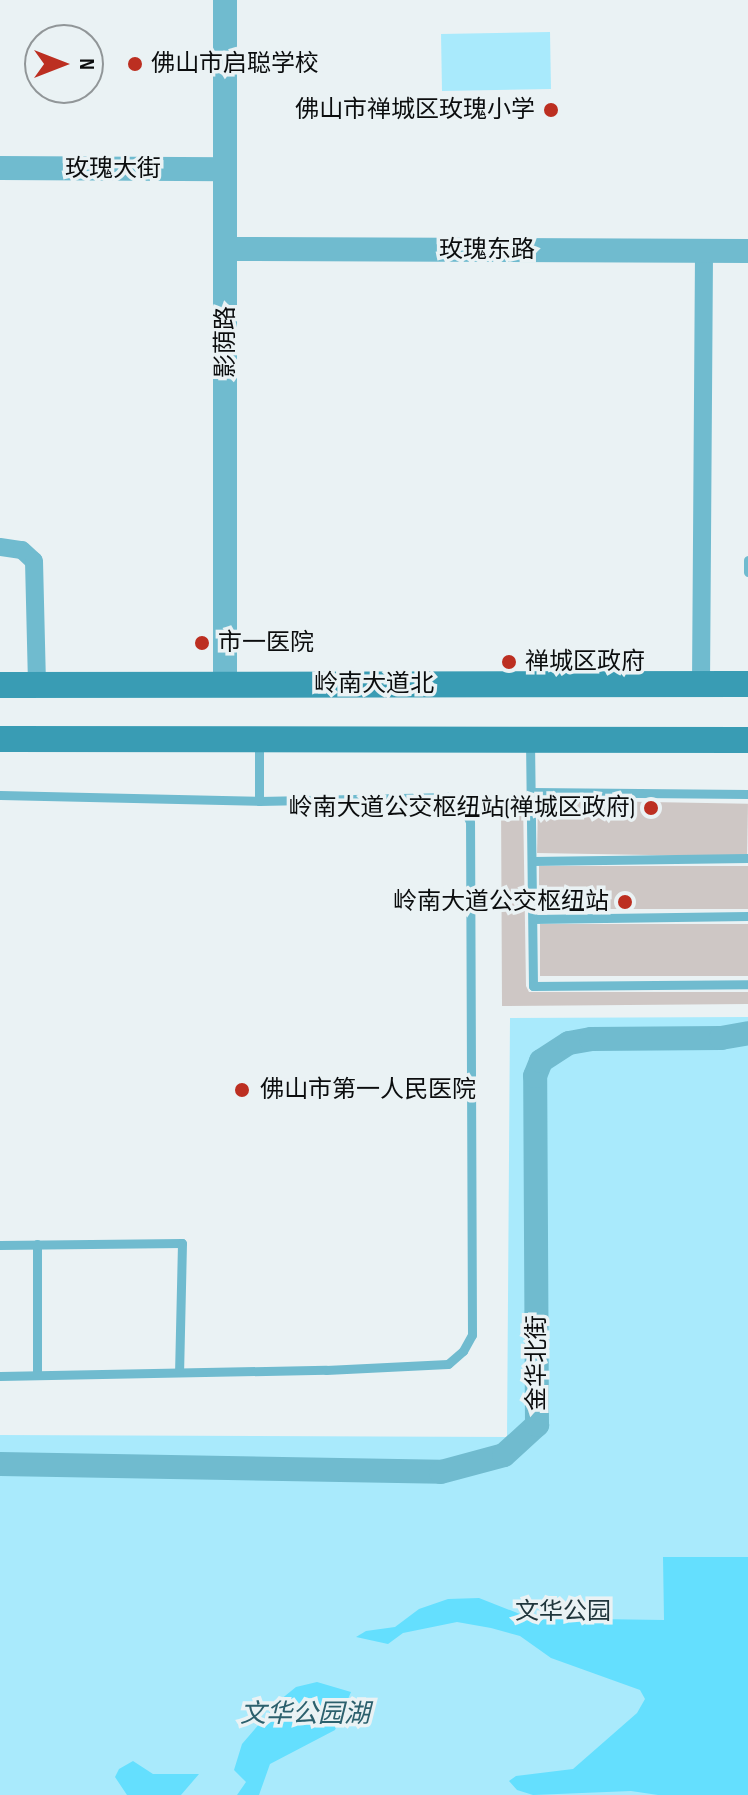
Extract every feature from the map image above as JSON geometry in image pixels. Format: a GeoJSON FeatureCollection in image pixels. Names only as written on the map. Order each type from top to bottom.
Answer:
{"type":"FeatureCollection","features":[{"type":"Feature","properties":{"kind":"main road","name":"岭南大道北"},"geometry":{"type":"LineString","coordinates":[[0,685],[748,684]]}},
{"type":"Feature","properties":{"kind":"main road"},"geometry":{"type":"LineString","coordinates":[[0,739],[748,740]]}},
{"type":"Feature","properties":{"kind":"street","name":"影荫路"},"geometry":{"type":"LineString","coordinates":[[225,0],[225,685]]}},
{"type":"Feature","properties":{"kind":"street","name":"玫瑰大街"},"geometry":{"type":"LineString","coordinates":[[0,168],[225,169]]}},
{"type":"Feature","properties":{"kind":"street","name":"玫瑰东路"},"geometry":{"type":"LineString","coordinates":[[226,249],[748,251]]}},
{"type":"Feature","properties":{"kind":"street"},"geometry":{"type":"LineString","coordinates":[[701,684],[704,250]]}},
{"type":"Feature","properties":{"kind":"street"},"geometry":{"type":"LineString","coordinates":[[0,547],[22,550],[34,561],[37,685]]}},
{"type":"Feature","properties":{"kind":"street","name":"金华北街"},"geometry":{"type":"LineString","coordinates":[[0,1464],[441,1472],[504,1455],[537,1425],[535,1076],[541,1061],[569,1043],[591,1039],[721,1038],[748,1033]]}},
{"type":"Feature","properties":{"kind":"lane"},"geometry":{"type":"LineString","coordinates":[[748,560],[748,572]]}},
{"type":"Feature","properties":{"kind":"lane"},"geometry":{"type":"LineString","coordinates":[[259,739],[259,801]]}},
{"type":"Feature","properties":{"kind":"lane"},"geometry":{"type":"LineString","coordinates":[[530,740],[533,986],[748,984]]}},
{"type":"Feature","properties":{"kind":"lane"},"geometry":{"type":"LineString","coordinates":[[531,792],[748,794]]}},
{"type":"Feature","properties":{"kind":"lane"},"geometry":{"type":"LineString","coordinates":[[0,795],[259,801],[448,797],[462,804],[470,822],[472,1335],[463,1351],[448,1364],[326,1370],[0,1376]]}},
{"type":"Feature","properties":{"kind":"lane"},"geometry":{"type":"LineString","coordinates":[[532,861],[748,858]]}},
{"type":"Feature","properties":{"kind":"lane"},"geometry":{"type":"LineString","coordinates":[[533,919],[748,916]]}},
{"type":"Feature","properties":{"kind":"lane"},"geometry":{"type":"LineString","coordinates":[[0,1245],[182,1243],[179,1371]]}},
{"type":"Feature","properties":{"kind":"lane"},"geometry":{"type":"LineString","coordinates":[[37,1244],[37,1374]]}},
{"type":"Feature","properties":{"kind":"green space"},"geometry":{"type":"Polygon","coordinates":[[[550,32],[551,89],[442,91],[441,34],[550,32]]]}},
{"type":"Feature","properties":{"kind":"green space","name":"文华公园"},"geometry":{"type":"Polygon","coordinates":[[[748,1017],[748,1795],[0,1795],[0,1435],[507,1437],[510,1018],[748,1017]]]}},
{"type":"Feature","properties":{"kind":"water","name":"文华公园湖"},"geometry":{"type":"Polygon","coordinates":[[[663,1557],[748,1557],[748,1795],[658,1795],[631,1791],[533,1795],[517,1790],[509,1781],[516,1776],[573,1769],[637,1713],[645,1699],[640,1690],[551,1658],[520,1636],[491,1628],[457,1622],[403,1633],[388,1644],[356,1637],[366,1631],[395,1627],[419,1609],[448,1599],[479,1598],[530,1618],[664,1620],[663,1557]]]}},
{"type":"Feature","properties":{"kind":"water","name":"文华公园湖"},"geometry":{"type":"Polygon","coordinates":[[[317,1682],[351,1692],[335,1730],[270,1764],[259,1795],[237,1795],[246,1782],[234,1770],[242,1744],[280,1700],[296,1687],[317,1682]]]}},
{"type":"Feature","properties":{"kind":"water","name":"文华公园湖"},"geometry":{"type":"Polygon","coordinates":[[[133,1761],[153,1774],[199,1774],[181,1795],[127,1795],[115,1777],[119,1769],[133,1761]]]}},
{"type":"Feature","properties":{"kind":"building"},"geometry":{"type":"Polygon","coordinates":[[[501,800],[523,800],[526,986],[529,992],[748,992],[748,1004],[502,1006],[501,800]]]}},
{"type":"Feature","properties":{"kind":"building"},"geometry":{"type":"Polygon","coordinates":[[[538,800],[748,804],[747,857],[537,853],[538,800]]]}},
{"type":"Feature","properties":{"kind":"building"},"geometry":{"type":"Polygon","coordinates":[[[539,866],[748,866],[748,909],[539,909],[539,866]]]}},
{"type":"Feature","properties":{"kind":"building"},"geometry":{"type":"Polygon","coordinates":[[[540,924],[748,924],[748,976],[540,976],[540,924]]]}},
{"type":"Feature","properties":{"kind":"place","name":"佛山市启聪学校"},"geometry":{"type":"Point","coordinates":[135,64]}},
{"type":"Feature","properties":{"kind":"place","name":"佛山市禅城区玫瑰小学"},"geometry":{"type":"Point","coordinates":[551,110]}},
{"type":"Feature","properties":{"kind":"place","name":"市一医院"},"geometry":{"type":"Point","coordinates":[202,643]}},
{"type":"Feature","properties":{"kind":"place","name":"禅城区政府"},"geometry":{"type":"Point","coordinates":[509,662]}},
{"type":"Feature","properties":{"kind":"place","name":"岭南大道公交枢纽站(禅城区政府)"},"geometry":{"type":"Point","coordinates":[651,808]}},
{"type":"Feature","properties":{"kind":"place","name":"岭南大道公交枢纽站"},"geometry":{"type":"Point","coordinates":[625,902]}},
{"type":"Feature","properties":{"kind":"place","name":"佛山市第一人民医院"},"geometry":{"type":"Point","coordinates":[242,1090]}}]}
